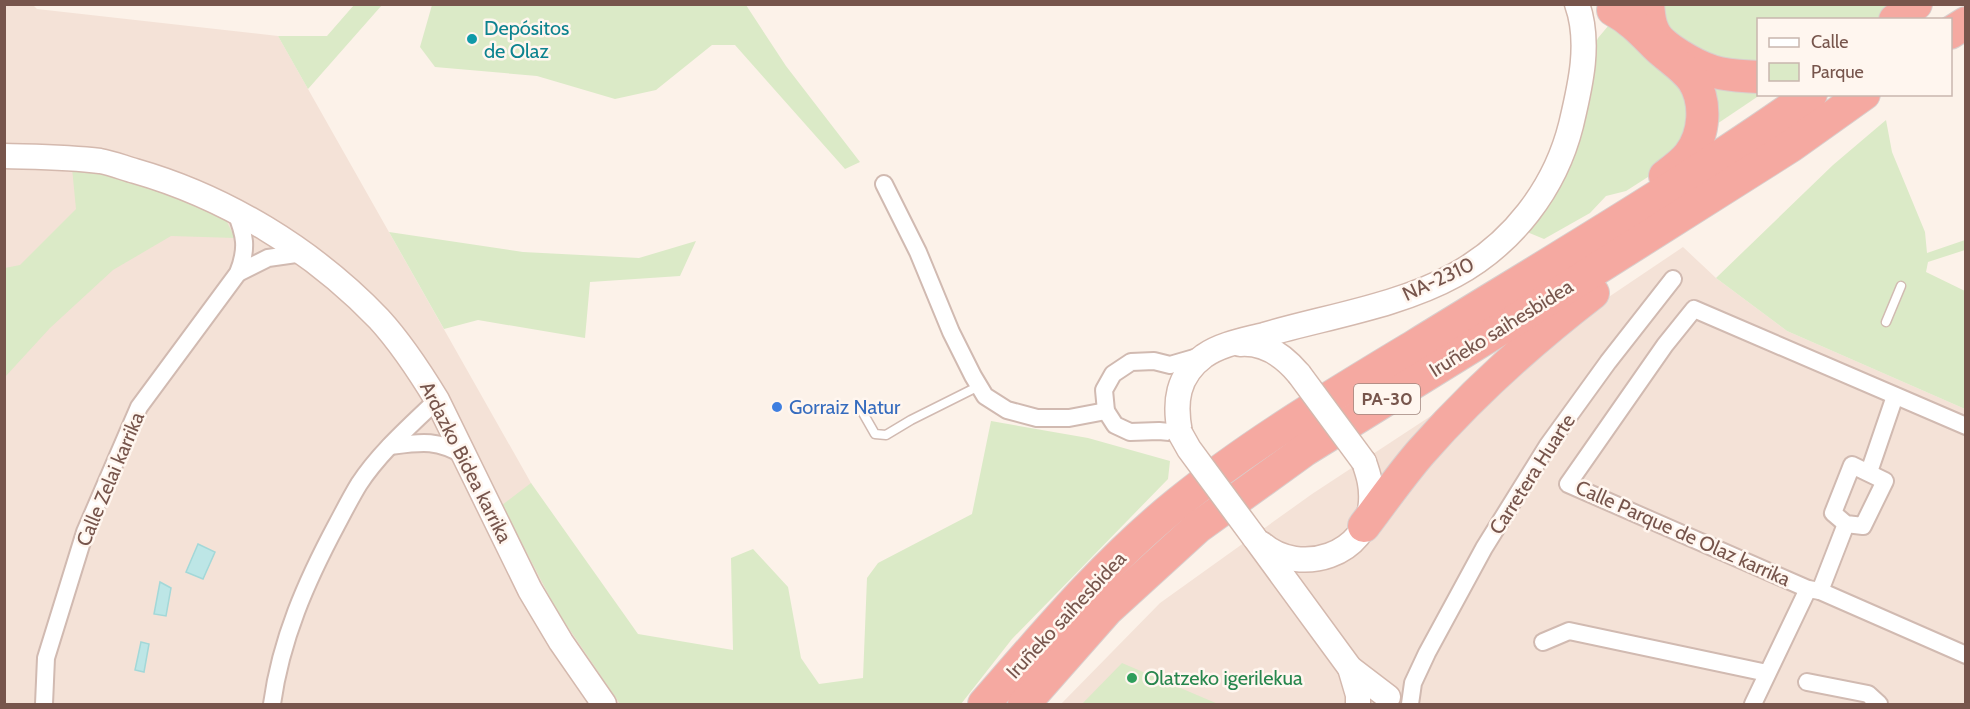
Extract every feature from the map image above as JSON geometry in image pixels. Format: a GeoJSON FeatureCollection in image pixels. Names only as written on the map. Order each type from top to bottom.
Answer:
{"type":"FeatureCollection","features":[{"type":"Feature","properties":{"kind":"highway"},"geometry":{"type":"LineString","coordinates":[[1648,4],[1649,20],[1655,35],[1668,48],[1713,72],[1757,77]]}},
{"type":"Feature","properties":{"kind":"highway"},"geometry":{"type":"LineString","coordinates":[[1897,18],[1916,4]]}},
{"type":"Feature","properties":{"kind":"highway"},"geometry":{"type":"LineString","coordinates":[[1921,18],[1939,4]]}},
{"type":"Feature","properties":{"kind":"highway"},"geometry":{"type":"LineString","coordinates":[[1610,8],[1636,25],[1678,64],[1692,80],[1701,97],[1702,120],[1697,139],[1690,154],[1664,177]]}},
{"type":"Feature","properties":{"kind":"highway"},"geometry":{"type":"LineString","coordinates":[[1952,32],[1965,23]]}},
{"type":"Feature","properties":{"kind":"highway"},"geometry":{"type":"LineString","coordinates":[[1093,581],[1146,522],[1246,441],[1664,177],[1786,96]]}},
{"type":"Feature","properties":{"kind":"highway","name":"Iruñeko saihesbidea"},"geometry":{"type":"LineString","coordinates":[[1024,705],[1107,610],[1198,526],[1305,450],[1549,299],[1710,180],[1810,96]]}},
{"type":"Feature","properties":{"kind":"highway","name":"Iruñeko saihesbidea"},"geometry":{"type":"LineString","coordinates":[[984,705],[1093,581],[1177,504],[1240,455],[1594,238],[1710,180],[1791,146],[1861,96]]}},
{"type":"Feature","properties":{"kind":"highway"},"geometry":{"type":"LineString","coordinates":[[1364,526],[1420,453],[1478,392],[1558,320],[1643,256],[1736,196],[1791,146]]}},
{"type":"Feature","properties":{"kind":"street"},"geometry":{"type":"LineString","coordinates":[[1577,4],[1584,46]]}},
{"type":"Feature","properties":{"kind":"street"},"geometry":{"type":"LineString","coordinates":[[1584,46],[1610,8]]}},
{"type":"Feature","properties":{"kind":"street","name":"NA-2310"},"geometry":{"type":"LineString","coordinates":[[1333,317],[1421,290],[1453,277],[1498,246],[1514,229],[1545,189],[1562,155],[1575,111],[1584,46]]}},
{"type":"Feature","properties":{"kind":"street","name":"Ardazko Bidea karrika"},"geometry":{"type":"LineString","coordinates":[[4,144],[63,157],[102,162],[166,180],[235,210],[303,253],[343,285],[379,319],[420,372],[437,400],[530,590],[561,642],[604,705]]}},
{"type":"Feature","properties":{"kind":"street","name":"Ardazko Bidea karrika"},"geometry":{"type":"LineString","coordinates":[[4,156],[63,157]]}},
{"type":"Feature","properties":{"kind":"street"},"geometry":{"type":"LineString","coordinates":[[884,183],[918,252],[951,332],[986,396],[1007,410],[1037,418],[1069,418],[1106,411]]}},
{"type":"Feature","properties":{"kind":"street","name":"Calle Zelai karrika"},"geometry":{"type":"LineString","coordinates":[[44,705],[46,658],[86,532],[139,407],[238,273],[244,258],[245,241],[235,210]]}},
{"type":"Feature","properties":{"kind":"street"},"geometry":{"type":"LineString","coordinates":[[238,273],[268,258],[303,253]]}},
{"type":"Feature","properties":{"kind":"street","name":"Carretera Huarte"},"geometry":{"type":"LineString","coordinates":[[1400,702],[1413,683],[1484,548],[1548,445],[1608,362],[1673,279]]}},
{"type":"Feature","properties":{"kind":"street","name":"Calle Parque de Olaz karrika"},"geometry":{"type":"LineString","coordinates":[[1965,426],[1694,309],[1665,345],[1568,484],[1965,655]]}},
{"type":"Feature","properties":{"kind":"street"},"geometry":{"type":"LineString","coordinates":[[1180,433],[1130,432],[1115,425],[1106,411],[1104,390],[1113,374],[1131,362],[1154,361],[1170,364],[1308,322],[1333,317]]}},
{"type":"Feature","properties":{"kind":"street"},"geometry":{"type":"LineString","coordinates":[[1299,374],[1300,342],[1311,330],[1333,317]]}},
{"type":"Feature","properties":{"kind":"street"},"geometry":{"type":"LineString","coordinates":[[1316,621],[1309,592],[1313,571],[1351,543],[1364,526],[1371,505],[1371,483],[1364,462],[1287,360],[1269,348],[1247,344],[1215,351],[1189,370],[1179,390],[1176,412],[1180,433],[1190,449],[1350,668],[1358,694],[1358,705]]}},
{"type":"Feature","properties":{"kind":"street"},"geometry":{"type":"LineString","coordinates":[[1869,472],[1895,396]]}},
{"type":"Feature","properties":{"kind":"street"},"geometry":{"type":"LineString","coordinates":[[273,705],[289,627],[315,566],[360,483],[390,446],[437,400]]}},
{"type":"Feature","properties":{"kind":"street"},"geometry":{"type":"LineString","coordinates":[[390,446],[421,442],[448,446],[465,456]]}},
{"type":"Feature","properties":{"kind":"street"},"geometry":{"type":"LineString","coordinates":[[1852,465],[1869,472],[1885,481],[1863,526],[1846,524],[1833,513],[1852,465]]}},
{"type":"Feature","properties":{"kind":"street"},"geometry":{"type":"LineString","coordinates":[[1753,705],[1767,673],[1814,590],[1846,524]]}},
{"type":"Feature","properties":{"kind":"street"},"geometry":{"type":"LineString","coordinates":[[1254,537],[1270,551],[1290,559],[1312,561],[1333,555]]}},
{"type":"Feature","properties":{"kind":"street"},"geometry":{"type":"LineString","coordinates":[[1543,642],[1569,631],[1767,673]]}},
{"type":"Feature","properties":{"kind":"street"},"geometry":{"type":"LineString","coordinates":[[1350,668],[1400,702]]}},
{"type":"Feature","properties":{"kind":"street"},"geometry":{"type":"LineString","coordinates":[[1807,682],[1868,694],[1879,705]]}},
{"type":"Feature","properties":{"kind":"street"},"geometry":{"type":"LineString","coordinates":[[1400,702],[1413,683]]}},
{"type":"Feature","properties":{"kind":"street"},"geometry":{"type":"LineString","coordinates":[[1364,705],[1379,698],[1400,702]]}},
{"type":"Feature","properties":{"kind":"lane"},"geometry":{"type":"LineString","coordinates":[[1886,322],[1901,286]]}},
{"type":"Feature","properties":{"kind":"lane"},"geometry":{"type":"LineString","coordinates":[[862,413],[875,434],[886,435],[979,386]]}},
{"type":"Feature","properties":{"kind":"shaded area"},"geometry":{"type":"Polygon","coordinates":[[[4,5],[33,5],[37,9],[278,36],[531,483],[631,704],[5,704],[4,5]]]}},
{"type":"Feature","properties":{"kind":"shaded area"},"geometry":{"type":"Polygon","coordinates":[[[1683,247],[1716,278],[1787,331],[1965,409],[1965,704],[1061,704],[1160,603],[1312,494],[1683,247]]]}},
{"type":"Feature","properties":{"kind":"green space"},"geometry":{"type":"Polygon","coordinates":[[[354,5],[382,5],[308,89],[278,36],[327,36],[354,5]]]}},
{"type":"Feature","properties":{"kind":"green space"},"geometry":{"type":"Polygon","coordinates":[[[432,5],[746,5],[786,66],[860,162],[845,169],[735,45],[712,45],[656,90],[615,99],[537,76],[435,67],[420,47],[432,5]]]}},
{"type":"Feature","properties":{"kind":"green space"},"geometry":{"type":"Polygon","coordinates":[[[1656,5],[1902,5],[1879,18],[1757,18],[1757,69],[1741,70],[1674,39],[1656,5]]]}},
{"type":"Feature","properties":{"kind":"green space"},"geometry":{"type":"Polygon","coordinates":[[[1609,25],[1681,77],[1692,124],[1662,168],[1626,191],[1606,196],[1590,213],[1544,239],[1527,232],[1594,47],[1609,25]]]}},
{"type":"Feature","properties":{"kind":"green space"},"geometry":{"type":"Polygon","coordinates":[[[1712,77],[1757,85],[1759,96],[1708,130],[1712,77]]]}},
{"type":"Feature","properties":{"kind":"green space"},"geometry":{"type":"Polygon","coordinates":[[[1886,120],[1892,152],[1925,232],[1927,253],[1965,240],[1965,250],[1928,262],[1926,272],[1965,291],[1965,409],[1787,331],[1716,278],[1833,165],[1886,120]]]}},
{"type":"Feature","properties":{"kind":"green space"},"geometry":{"type":"Polygon","coordinates":[[[72,168],[104,173],[175,195],[224,216],[235,238],[171,236],[113,270],[50,328],[5,377],[5,268],[20,265],[76,209],[72,168]]]}},
{"type":"Feature","properties":{"kind":"green space"},"geometry":{"type":"Polygon","coordinates":[[[389,232],[523,252],[639,258],[696,241],[680,276],[590,282],[585,338],[478,320],[444,329],[389,232]]]}},
{"type":"Feature","properties":{"kind":"green space"},"geometry":{"type":"Polygon","coordinates":[[[991,421],[1088,438],[1170,461],[1168,479],[1012,639],[961,704],[620,704],[557,611],[502,505],[531,483],[638,634],[733,650],[731,558],[753,549],[788,587],[801,658],[819,684],[863,678],[867,578],[878,563],[972,514],[991,421]]]}},
{"type":"Feature","properties":{"kind":"green space","name":"Olatzeko igerilekua"},"geometry":{"type":"Polygon","coordinates":[[[1122,663],[1218,704],[1082,704],[1122,663]]]}},
{"type":"Feature","properties":{"kind":"water"},"geometry":{"type":"Polygon","coordinates":[[[198,544],[215,552],[203,579],[186,572],[198,544]]]}},
{"type":"Feature","properties":{"kind":"water"},"geometry":{"type":"Polygon","coordinates":[[[160,582],[171,588],[166,616],[154,614],[160,582]]]}},
{"type":"Feature","properties":{"kind":"water"},"geometry":{"type":"Polygon","coordinates":[[[141,642],[149,644],[144,672],[135,670],[141,642]]]}},
{"type":"Feature","properties":{"kind":"place","name":"Depósitos de Olaz"},"geometry":{"type":"Point","coordinates":[472,39]}},
{"type":"Feature","properties":{"kind":"place","name":"Gorraiz Natur"},"geometry":{"type":"Point","coordinates":[777,407]}},
{"type":"Feature","properties":{"kind":"place","name":"Olatzeko igerilekua"},"geometry":{"type":"Point","coordinates":[1132,678]}}]}
